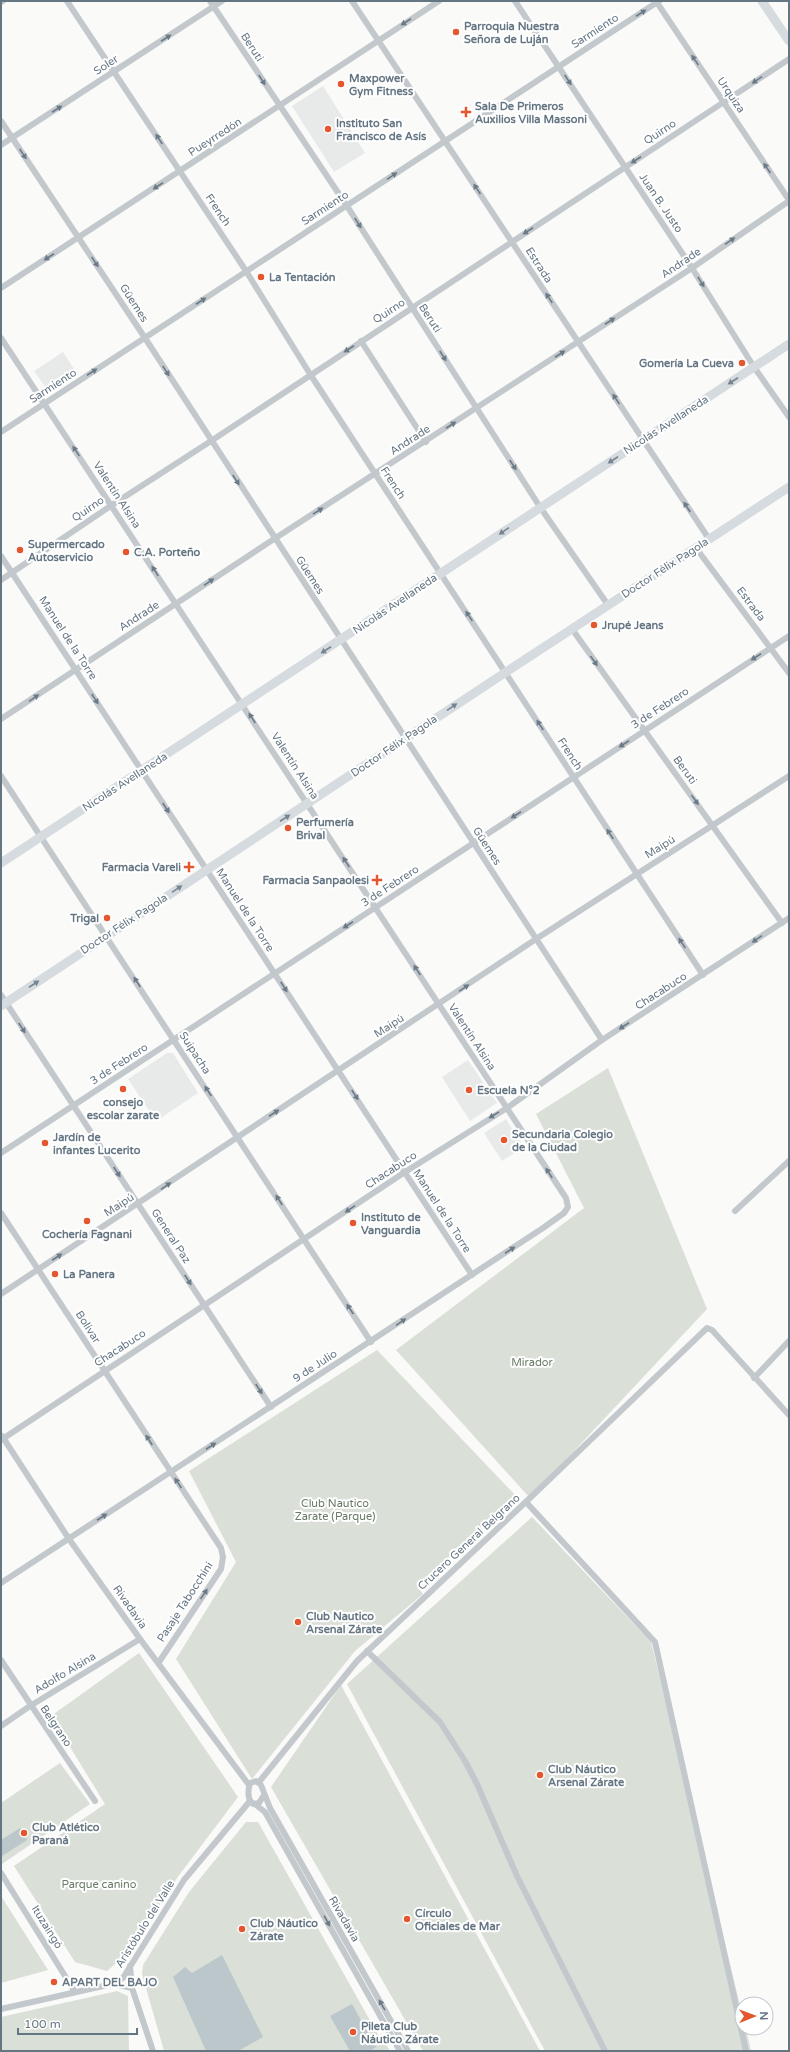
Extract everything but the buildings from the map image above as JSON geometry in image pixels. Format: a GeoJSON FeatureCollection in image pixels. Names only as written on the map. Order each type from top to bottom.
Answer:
{"type":"FeatureCollection","features":[{"type":"Feature","properties":{"kind":"street","name":"French"},"geometry":{"type":"LineString","coordinates":[[66,1],[246,271],[310,374],[703,975]]}},
{"type":"Feature","properties":{"kind":"street","name":"Beruti"},"geometry":{"type":"LineString","coordinates":[[210,1],[347,206],[540,507],[608,605]]}},
{"type":"Feature","properties":{"kind":"street","name":"Soler"},"geometry":{"type":"LineString","coordinates":[[1,145],[222,1]]}},
{"type":"Feature","properties":{"kind":"street","name":"Estrada"},"geometry":{"type":"LineString","coordinates":[[352,1],[709,540]]}},
{"type":"Feature","properties":{"kind":"street","name":"Pueyrredón"},"geometry":{"type":"LineString","coordinates":[[1,288],[439,1]]}},
{"type":"Feature","properties":{"kind":"street","name":"Juan B. Justo"},"geometry":{"type":"LineString","coordinates":[[515,1],[692,268],[754,367],[789,417]]}},
{"type":"Feature","properties":{"kind":"street","name":"Sarmiento"},"geometry":{"type":"LineString","coordinates":[[1,432],[559,67],[657,1]]}},
{"type":"Feature","properties":{"kind":"street","name":"Urquiza"},"geometry":{"type":"LineString","coordinates":[[657,1],[789,201]]}},
{"type":"Feature","properties":{"kind":"street"},"geometry":{"type":"LineString","coordinates":[[762,1],[789,41]]}},
{"type":"Feature","properties":{"kind":"street","name":"Quirno"},"geometry":{"type":"LineString","coordinates":[[1,580],[310,374],[789,59]]}},
{"type":"Feature","properties":{"kind":"street","name":"Güemes"},"geometry":{"type":"LineString","coordinates":[[1,121],[145,338],[274,539],[602,1040]]}},
{"type":"Feature","properties":{"kind":"street","name":"Andrade"},"geometry":{"type":"LineString","coordinates":[[1,720],[176,603],[692,268],[789,201]]}},
{"type":"Feature","properties":{"kind":"street","name":"Valentín Alsina"},"geometry":{"type":"LineString","coordinates":[[1,338],[243,704],[566,1198],[568,1207]]}},
{"type":"Feature","properties":{"kind":"street"},"geometry":{"type":"LineString","coordinates":[[361,341],[426,442]]}},
{"type":"Feature","properties":{"kind":"street","name":"Nicolás Avellaneda"},"geometry":{"type":"LineString","coordinates":[[1,863],[789,344]]}},
{"type":"Feature","properties":{"kind":"street","name":"Doctor Félix Pagola"},"geometry":{"type":"LineString","coordinates":[[3,1001],[207,870],[405,738],[789,487]]}},
{"type":"Feature","properties":{"kind":"street","name":"Estrada"},"geometry":{"type":"LineString","coordinates":[[696,548],[789,673]]}},
{"type":"Feature","properties":{"kind":"street","name":"Manuel de la Torre"},"geometry":{"type":"LineString","coordinates":[[1,556],[472,1274]]}},
{"type":"Feature","properties":{"kind":"street","name":"Beruti"},"geometry":{"type":"LineString","coordinates":[[572,629],[644,731],[714,825],[782,923]]}},
{"type":"Feature","properties":{"kind":"street","name":"3 de Febrero"},"geometry":{"type":"LineString","coordinates":[[1,1153],[789,636]]}},
{"type":"Feature","properties":{"kind":"street","name":"Suipacha"},"geometry":{"type":"LineString","coordinates":[[1,776],[371,1342]]}},
{"type":"Feature","properties":{"kind":"street","name":"Maipú"},"geometry":{"type":"LineString","coordinates":[[1,1294],[536,939],[789,776]]}},
{"type":"Feature","properties":{"kind":"street","name":"Chacabuco"},"geometry":{"type":"LineString","coordinates":[[2,1438],[104,1370],[205,1306],[405,1172],[506,1108],[602,1040],[789,918]]}},
{"type":"Feature","properties":{"kind":"street","name":"General Paz"},"geometry":{"type":"LineString","coordinates":[[3,1001],[271,1407]]}},
{"type":"Feature","properties":{"kind":"street"},"geometry":{"type":"LineString","coordinates":[[735,1211],[789,1161]]}},
{"type":"Feature","properties":{"kind":"street","name":"9 de Julio"},"geometry":{"type":"LineString","coordinates":[[1,1583],[543,1228],[564,1213],[568,1207]]}},
{"type":"Feature","properties":{"kind":"street","name":"Bolívar"},"geometry":{"type":"LineString","coordinates":[[1,1213],[171,1472]]}},
{"type":"Feature","properties":{"kind":"street","name":"Crucero General Belgrano"},"geometry":{"type":"LineString","coordinates":[[259,1782],[348,1671],[707,1328],[712,1330],[754,1378]]}},
{"type":"Feature","properties":{"kind":"street"},"geometry":{"type":"LineString","coordinates":[[789,1342],[754,1378],[789,1415]]}},
{"type":"Feature","properties":{"kind":"street","name":"Rivadavia"},"geometry":{"type":"LineString","coordinates":[[2,1438],[69,1538],[140,1639],[159,1662],[249,1786]]}},
{"type":"Feature","properties":{"kind":"street","name":"Pasaje Tabocchini"},"geometry":{"type":"LineString","coordinates":[[159,1662],[221,1569],[223,1558],[221,1548],[215,1537],[171,1472]]}},
{"type":"Feature","properties":{"kind":"street"},"geometry":{"type":"LineString","coordinates":[[526,1502],[655,1642],[746,2051]]}},
{"type":"Feature","properties":{"kind":"street","name":"Adolfo Alsina"},"geometry":{"type":"LineString","coordinates":[[1,1726],[30,1706],[140,1639]]}},
{"type":"Feature","properties":{"kind":"street"},"geometry":{"type":"LineString","coordinates":[[367,1652],[440,1722],[465,1761],[477,1784],[517,1876],[605,2051]]}},
{"type":"Feature","properties":{"kind":"street","name":"Belgrano"},"geometry":{"type":"LineString","coordinates":[[1,1660],[94,1802]]}},
{"type":"Feature","properties":{"kind":"street"},"geometry":{"type":"LineString","coordinates":[[250,1801],[249,1786],[252,1781],[259,1782]]}},
{"type":"Feature","properties":{"kind":"street","name":"Rivadavia"},"geometry":{"type":"LineString","coordinates":[[259,1782],[270,1808],[408,2051]]}},
{"type":"Feature","properties":{"kind":"street"},"geometry":{"type":"LineString","coordinates":[[256,1805],[262,1800],[264,1795]]}},
{"type":"Feature","properties":{"kind":"street","name":"Rivadavia"},"geometry":{"type":"LineString","coordinates":[[250,1801],[265,1812],[400,2051]]}},
{"type":"Feature","properties":{"kind":"street","name":"Aristóbulo del Valle"},"geometry":{"type":"LineString","coordinates":[[1,2009],[112,1984],[123,1978],[184,1880],[250,1801]]}},
{"type":"Feature","properties":{"kind":"street","name":"Ituzaingó"},"geometry":{"type":"LineString","coordinates":[[1,1872],[75,1992]]}},
{"type":"Feature","properties":{"kind":"street"},"geometry":{"type":"LineString","coordinates":[[130,1966],[132,1988],[153,2051]]}},
{"type":"Feature","properties":{"kind":"street"},"geometry":{"type":"LineString","coordinates":[[112,1984],[132,1988]]}},
{"type":"Feature","properties":{"kind":"shaded area","name":"Instituto San Francisco de Asís"},"geometry":{"type":"Polygon","coordinates":[[[323,86],[365,153],[334,172],[292,106],[323,86]]]}},
{"type":"Feature","properties":{"kind":"shaded area"},"geometry":{"type":"Polygon","coordinates":[[[63,352],[76,372],[48,391],[34,371],[63,352]]]}},
{"type":"Feature","properties":{"kind":"shaded area"},"geometry":{"type":"Polygon","coordinates":[[[167,1053],[173,1053],[198,1093],[156,1121],[128,1079],[167,1053]]]}},
{"type":"Feature","properties":{"kind":"shaded area","name":"Escuela N°2"},"geometry":{"type":"Polygon","coordinates":[[[468,1060],[497,1103],[470,1121],[442,1077],[468,1060]]]}},
{"type":"Feature","properties":{"kind":"shaded area","name":"Secundaria Colegio de la Ciudad"},"geometry":{"type":"Polygon","coordinates":[[[506,1119],[524,1147],[502,1161],[484,1133],[506,1119]]]}},
{"type":"Feature","properties":{"kind":"shaded area"},"geometry":{"type":"Polygon","coordinates":[[[20,1828],[27,1840],[2,1856],[1,1840],[20,1828]]]}},
{"type":"Feature","properties":{"kind":"shaded area"},"geometry":{"type":"Polygon","coordinates":[[[222,1955],[263,2037],[238,2051],[206,2051],[173,1977],[185,1967],[192,1973],[222,1955]]]}},
{"type":"Feature","properties":{"kind":"shaded area","name":"Pileta Club Náutico Zárate"},"geometry":{"type":"Polygon","coordinates":[[[352,2004],[376,2047],[370,2051],[350,2051],[330,2016],[352,2004]]]}},
{"type":"Feature","properties":{"kind":"green space","name":"Mirador"},"geometry":{"type":"Polygon","coordinates":[[[608,1068],[707,1309],[530,1498],[396,1350],[584,1208],[536,1114],[608,1068]]]}},
{"type":"Feature","properties":{"kind":"green space","name":"Club Nautico Zarate (Parque)"},"geometry":{"type":"Polygon","coordinates":[[[377,1350],[516,1496],[417,1586],[423,1594],[355,1651],[252,1779],[176,1659],[236,1562],[189,1471],[377,1350]]]}},
{"type":"Feature","properties":{"kind":"green space","name":"Club Náutico Arsenal Zárate"},"geometry":{"type":"Polygon","coordinates":[[[532,1517],[651,1642],[738,1996],[734,1996],[734,2036],[748,2036],[751,2051],[545,2051],[347,1684],[532,1517]]]}},
{"type":"Feature","properties":{"kind":"green space","name":"Parque canino"},"geometry":{"type":"Polygon","coordinates":[[[139,1653],[238,1797],[177,1878],[129,1952],[107,1971],[75,1962],[14,1866],[105,1804],[51,1716],[139,1653]]]}},
{"type":"Feature","properties":{"kind":"green space","name":"Círculo Oficiales de Mar"},"geometry":{"type":"Polygon","coordinates":[[[341,1685],[540,2051],[423,2051],[271,1787],[341,1685]]]}},
{"type":"Feature","properties":{"kind":"green space","name":"Club Atlético Paraná"},"geometry":{"type":"Polygon","coordinates":[[[60,1763],[90,1804],[2,1864],[1,1803],[60,1763]]]}},
{"type":"Feature","properties":{"kind":"green space","name":"Club Náutico Zárate"},"geometry":{"type":"Polygon","coordinates":[[[246,1822],[258,1822],[380,2038],[382,2037],[390,2051],[164,2051],[142,1974],[143,1965],[189,1892],[246,1822]]]}},
{"type":"Feature","properties":{"kind":"green space"},"geometry":{"type":"Polygon","coordinates":[[[1,1896],[48,1970],[1,1983],[1,1896]]]}},
{"type":"Feature","properties":{"kind":"green space"},"geometry":{"type":"Polygon","coordinates":[[[117,1991],[128,1996],[129,2051],[1,2051],[1,2017],[117,1991]]]}},
{"type":"Feature","properties":{"kind":"place","name":"Parroquia Nuestra Señora de Luján"},"geometry":{"type":"Point","coordinates":[456,32]}},
{"type":"Feature","properties":{"kind":"place","name":"Maxpower Gym Fitness"},"geometry":{"type":"Point","coordinates":[341,84]}},
{"type":"Feature","properties":{"kind":"place","name":"Sala De Primeros Auxilios Villa Massoni"},"geometry":{"type":"Point","coordinates":[466,112]}},
{"type":"Feature","properties":{"kind":"place","name":"Instituto San Francisco de Asís"},"geometry":{"type":"Point","coordinates":[328,129]}},
{"type":"Feature","properties":{"kind":"place","name":"La Tentación"},"geometry":{"type":"Point","coordinates":[261,277]}},
{"type":"Feature","properties":{"kind":"place","name":"Gomería La Cueva"},"geometry":{"type":"Point","coordinates":[742,363]}},
{"type":"Feature","properties":{"kind":"place","name":"Supermercado Autoservicio"},"geometry":{"type":"Point","coordinates":[20,550]}},
{"type":"Feature","properties":{"kind":"place","name":"C.A. Porteño"},"geometry":{"type":"Point","coordinates":[126,552]}},
{"type":"Feature","properties":{"kind":"place","name":"Jrupé Jeans"},"geometry":{"type":"Point","coordinates":[594,625]}},
{"type":"Feature","properties":{"kind":"place","name":"Perfumería Brival"},"geometry":{"type":"Point","coordinates":[288,828]}},
{"type":"Feature","properties":{"kind":"place","name":"Farmacia Vareli"},"geometry":{"type":"Point","coordinates":[189,867]}},
{"type":"Feature","properties":{"kind":"place","name":"Farmacia Sanpaolesi"},"geometry":{"type":"Point","coordinates":[377,880]}},
{"type":"Feature","properties":{"kind":"place","name":"Trigal"},"geometry":{"type":"Point","coordinates":[107,918]}},
{"type":"Feature","properties":{"kind":"place","name":"consejo escolar zarate"},"geometry":{"type":"Point","coordinates":[123,1089]}},
{"type":"Feature","properties":{"kind":"place","name":"Escuela N°2"},"geometry":{"type":"Point","coordinates":[469,1090]}},
{"type":"Feature","properties":{"kind":"place","name":"Secundaria Colegio de la Ciudad"},"geometry":{"type":"Point","coordinates":[504,1140]}},
{"type":"Feature","properties":{"kind":"place","name":"Jardín de infantes Lucerito"},"geometry":{"type":"Point","coordinates":[45,1143]}},
{"type":"Feature","properties":{"kind":"place","name":"Cochería Fagnani"},"geometry":{"type":"Point","coordinates":[87,1221]}},
{"type":"Feature","properties":{"kind":"place","name":"Instituto de Vanguardia"},"geometry":{"type":"Point","coordinates":[353,1223]}},
{"type":"Feature","properties":{"kind":"place","name":"La Panera"},"geometry":{"type":"Point","coordinates":[55,1274]}},
{"type":"Feature","properties":{"kind":"place","name":"Club Nautico Arsenal Zárate"},"geometry":{"type":"Point","coordinates":[298,1622]}},
{"type":"Feature","properties":{"kind":"place","name":"Club Náutico Arsenal Zárate"},"geometry":{"type":"Point","coordinates":[540,1775]}},
{"type":"Feature","properties":{"kind":"place","name":"Club Atlético Paraná"},"geometry":{"type":"Point","coordinates":[24,1833]}},
{"type":"Feature","properties":{"kind":"place","name":"Círculo Oficiales de Mar"},"geometry":{"type":"Point","coordinates":[407,1919]}},
{"type":"Feature","properties":{"kind":"place","name":"Club Náutico Zárate"},"geometry":{"type":"Point","coordinates":[242,1929]}},
{"type":"Feature","properties":{"kind":"place","name":"APART DEL BAJO"},"geometry":{"type":"Point","coordinates":[54,1982]}},
{"type":"Feature","properties":{"kind":"place","name":"Pileta Club Náutico Zárate"},"geometry":{"type":"Point","coordinates":[353,2032]}}]}
